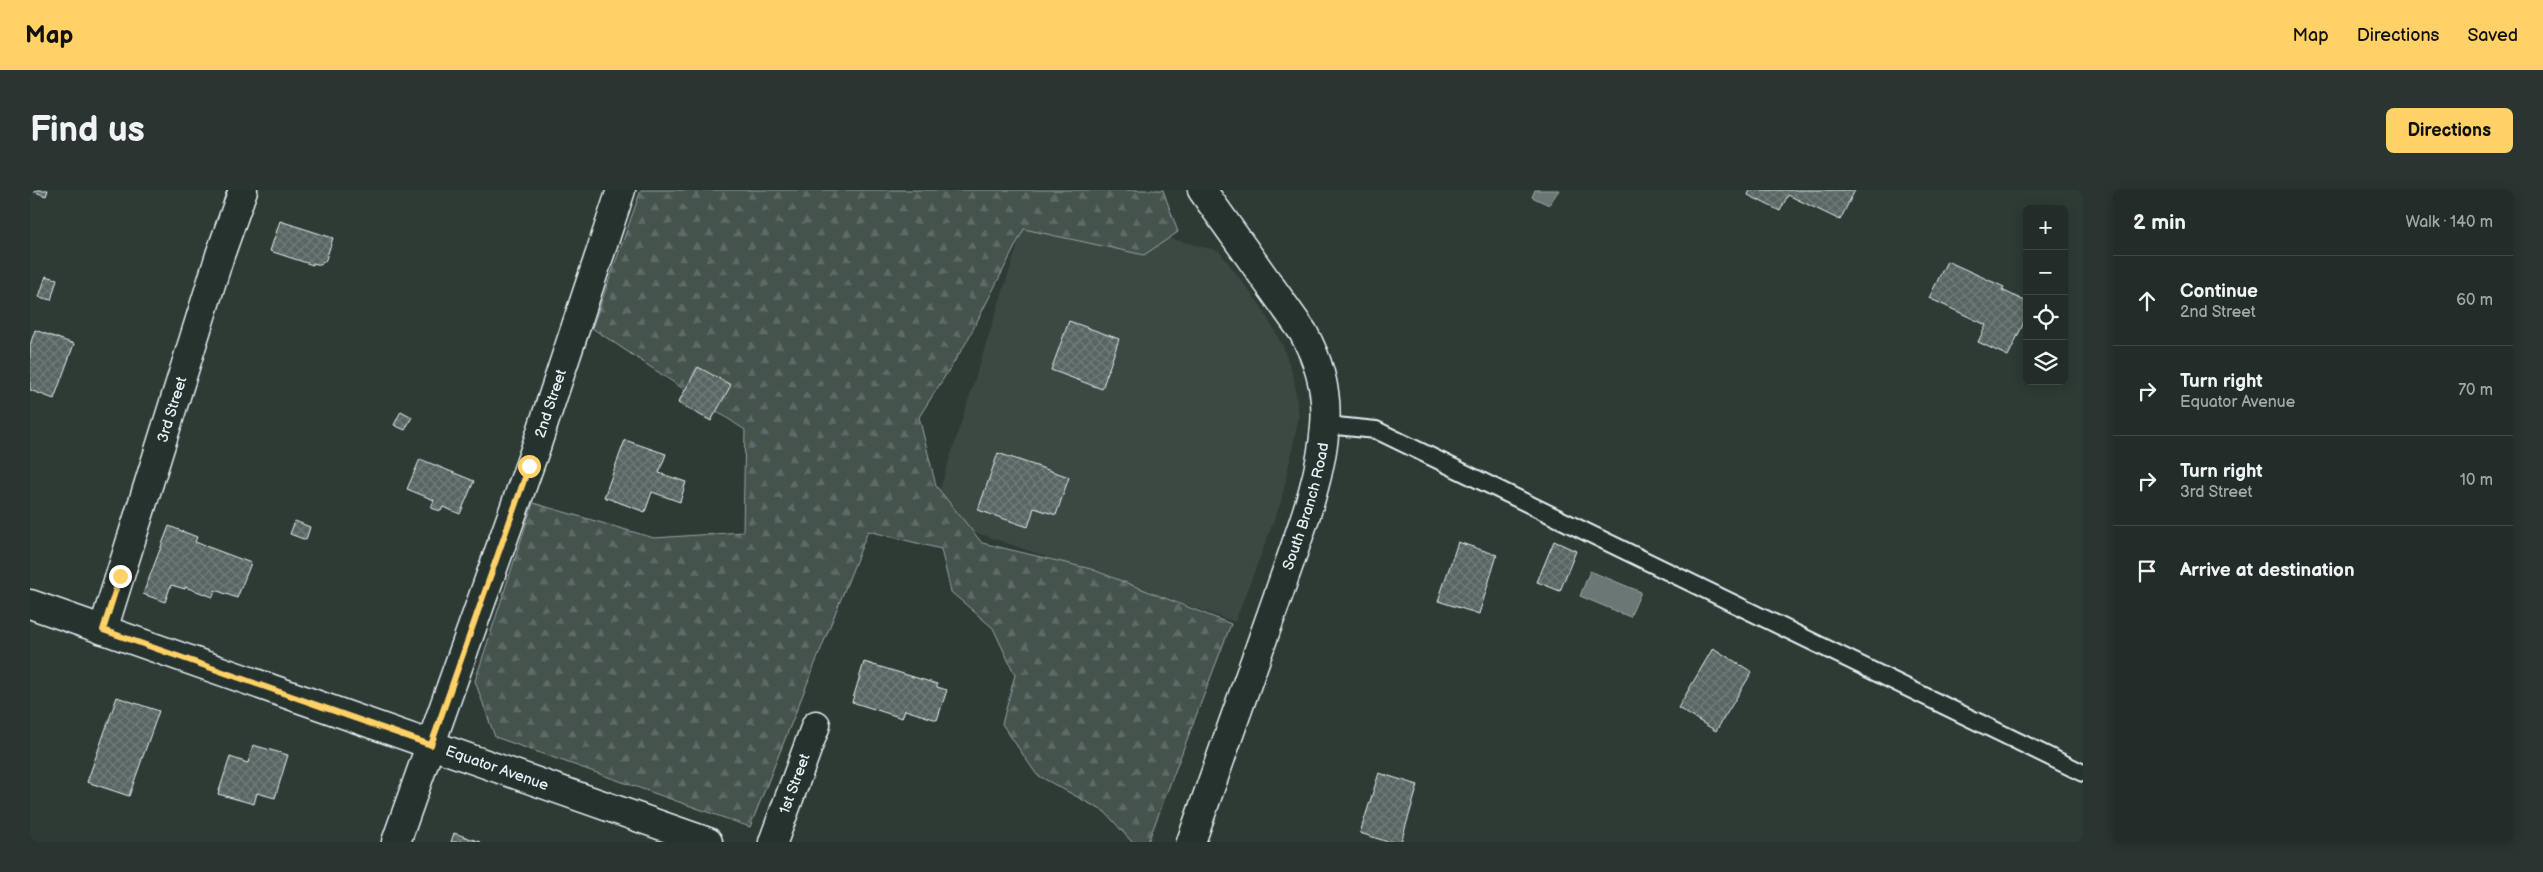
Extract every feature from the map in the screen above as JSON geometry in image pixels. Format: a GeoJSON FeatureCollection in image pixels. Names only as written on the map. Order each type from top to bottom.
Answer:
{"type":"FeatureCollection","features":[{"type":"Feature","properties":{"kind":"street","name":"3rd Street"},"geometry":{"type":"LineString","coordinates":[[103,630],[220,255],[243,190]]}},
{"type":"Feature","properties":{"kind":"street","name":"2nd Street"},"geometry":{"type":"LineString","coordinates":[[396,842],[536,447],[620,190]]}},
{"type":"Feature","properties":{"kind":"street","name":"South Branch Road"},"geometry":{"type":"LineString","coordinates":[[1190,842],[1306,515],[1322,457],[1326,425],[1322,382],[1310,345],[1258,266],[1202,190]]}},
{"type":"Feature","properties":{"kind":"street","name":"Equator Avenue"},"geometry":{"type":"LineString","coordinates":[[30,604],[708,842]]}},
{"type":"Feature","properties":{"kind":"street","name":"1st Street"},"geometry":{"type":"LineString","coordinates":[[773,842],[816,725]]}},
{"type":"Feature","properties":{"kind":"lane"},"geometry":{"type":"LineString","coordinates":[[1326,425],[1376,430],[2083,773]]}},
{"type":"Feature","properties":{"kind":"shaded area"},"geometry":{"type":"Polygon","coordinates":[[[1535,190],[1559,190],[1549,205],[1532,197],[1535,190]]]}},
{"type":"Feature","properties":{"kind":"shaded area"},"geometry":{"type":"Polygon","coordinates":[[[1031,203],[1219,251],[1260,305],[1283,346],[1294,379],[1299,417],[1281,502],[1235,622],[931,517],[1031,203]]]}},
{"type":"Feature","properties":{"kind":"shaded area"},"geometry":{"type":"Polygon","coordinates":[[[1590,571],[1641,592],[1630,617],[1580,596],[1590,571]]]}},
{"type":"Feature","properties":{"kind":"green space"},"geometry":{"type":"Polygon","coordinates":[[[641,190],[1163,190],[1178,232],[1144,255],[1024,229],[966,343],[919,417],[936,486],[982,543],[1091,569],[1231,624],[1148,842],[1132,842],[1105,812],[1037,775],[1002,724],[1015,675],[993,628],[951,592],[941,549],[868,531],[750,827],[495,737],[475,681],[533,503],[654,538],[743,532],[745,430],[592,328],[641,190]]]}},
{"type":"Feature","properties":{"kind":"building"},"geometry":{"type":"Polygon","coordinates":[[[30,190],[48,190],[46,196],[30,190]]]}},
{"type":"Feature","properties":{"kind":"building"},"geometry":{"type":"Polygon","coordinates":[[[1750,190],[1855,190],[1840,220],[1788,195],[1780,211],[1748,195],[1750,190]]]}},
{"type":"Feature","properties":{"kind":"building"},"geometry":{"type":"Polygon","coordinates":[[[280,221],[333,238],[325,262],[323,261],[321,265],[313,263],[313,265],[270,251],[280,221]]]}},
{"type":"Feature","properties":{"kind":"building"},"geometry":{"type":"Polygon","coordinates":[[[1947,261],[2004,287],[2002,290],[2023,300],[2023,324],[2008,356],[1978,342],[1986,325],[1929,298],[1947,261]]]}},
{"type":"Feature","properties":{"kind":"building"},"geometry":{"type":"Polygon","coordinates":[[[46,276],[57,279],[51,300],[39,297],[46,276]]]}},
{"type":"Feature","properties":{"kind":"building"},"geometry":{"type":"Polygon","coordinates":[[[1069,321],[1119,339],[1102,389],[1051,370],[1069,321]]]}},
{"type":"Feature","properties":{"kind":"building"},"geometry":{"type":"Polygon","coordinates":[[[35,330],[74,344],[54,399],[30,390],[30,345],[35,330]]]}},
{"type":"Feature","properties":{"kind":"building"},"geometry":{"type":"Polygon","coordinates":[[[698,367],[731,385],[711,421],[678,403],[698,367]]]}},
{"type":"Feature","properties":{"kind":"building"},"geometry":{"type":"Polygon","coordinates":[[[401,411],[412,417],[405,430],[394,425],[401,411]]]}},
{"type":"Feature","properties":{"kind":"building"},"geometry":{"type":"Polygon","coordinates":[[[625,440],[666,454],[659,473],[686,482],[680,502],[652,492],[645,512],[604,497],[625,440]]]}},
{"type":"Feature","properties":{"kind":"building"},"geometry":{"type":"Polygon","coordinates":[[[998,453],[1069,477],[1056,515],[1034,508],[1028,527],[978,510],[998,453]]]}},
{"type":"Feature","properties":{"kind":"building"},"geometry":{"type":"Polygon","coordinates":[[[420,459],[474,481],[460,514],[443,507],[441,511],[431,508],[434,500],[407,489],[420,459]]]}},
{"type":"Feature","properties":{"kind":"building"},"geometry":{"type":"Polygon","coordinates":[[[295,521],[310,527],[306,540],[290,534],[295,521]]]}},
{"type":"Feature","properties":{"kind":"building"},"geometry":{"type":"Polygon","coordinates":[[[169,526],[197,537],[195,542],[251,563],[237,598],[215,590],[213,597],[185,587],[185,589],[171,585],[165,602],[143,594],[169,526]]]}},
{"type":"Feature","properties":{"kind":"building"},"geometry":{"type":"Polygon","coordinates":[[[1554,541],[1576,551],[1560,591],[1537,582],[1554,541]]]}},
{"type":"Feature","properties":{"kind":"building"},"geometry":{"type":"Polygon","coordinates":[[[1458,542],[1497,555],[1479,614],[1438,601],[1458,542]]]}},
{"type":"Feature","properties":{"kind":"building"},"geometry":{"type":"Polygon","coordinates":[[[1713,648],[1752,672],[1716,731],[1678,708],[1713,648]]]}},
{"type":"Feature","properties":{"kind":"building"},"geometry":{"type":"Polygon","coordinates":[[[864,662],[937,684],[937,687],[947,690],[937,720],[905,710],[902,718],[852,702],[864,662]]]}},
{"type":"Feature","properties":{"kind":"building"},"geometry":{"type":"Polygon","coordinates":[[[117,697],[159,711],[129,796],[87,782],[117,697]]]}},
{"type":"Feature","properties":{"kind":"building"},"geometry":{"type":"Polygon","coordinates":[[[253,745],[288,755],[275,798],[257,793],[254,804],[218,794],[230,757],[248,763],[253,745]]]}},
{"type":"Feature","properties":{"kind":"building"},"geometry":{"type":"Polygon","coordinates":[[[1379,773],[1418,785],[1401,842],[1388,842],[1360,833],[1379,773]]]}},
{"type":"Feature","properties":{"kind":"building"},"geometry":{"type":"Polygon","coordinates":[[[454,833],[480,842],[451,842],[454,833]]]}},
{"type":"Feature","properties":{"kind":"route"},"geometry":{"type":"LineString","coordinates":[[120,576],[103,630],[431,745],[529,466]]}}]}
